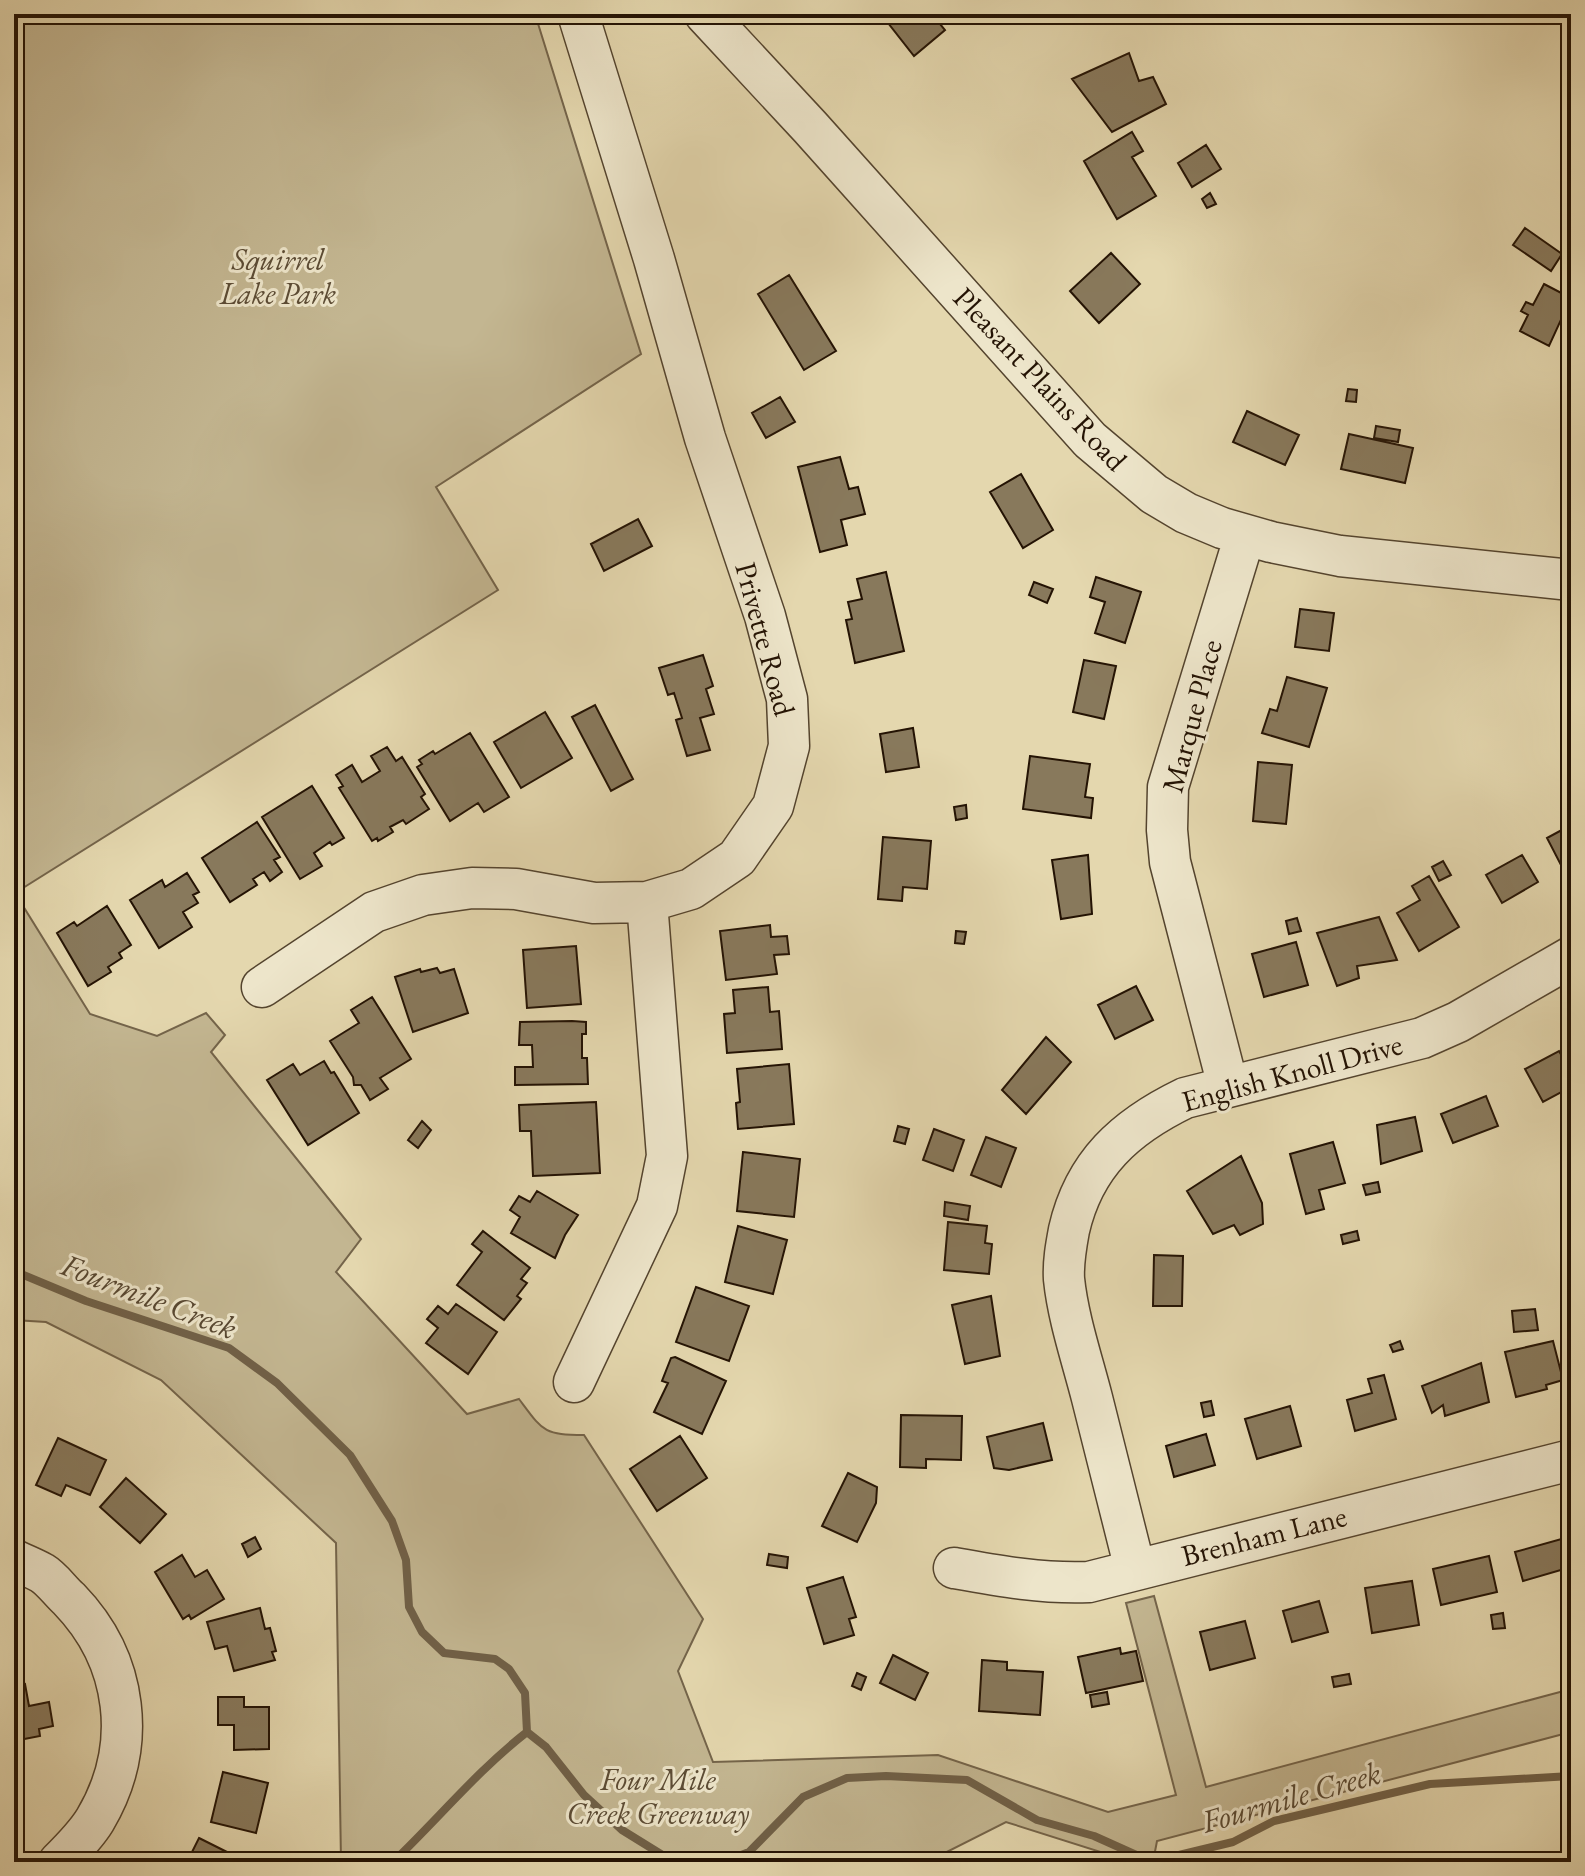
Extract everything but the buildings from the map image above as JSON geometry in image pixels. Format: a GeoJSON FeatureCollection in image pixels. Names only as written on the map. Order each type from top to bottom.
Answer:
{"type":"FeatureCollection","features":[{"type":"Feature","properties":{"kind":"street","name":"Privette Road"},"geometry":{"type":"LineString","coordinates":[[262,987],[374,912],[423,895],[472,888],[502,888],[594,903],[647,902],[691,889],[737,858],[773,806],[789,746],[787,699],[765,616],[705,438],[654,259],[578,14]]}},
{"type":"Feature","properties":{"kind":"street","name":"Pleasant Plains Road"},"geometry":{"type":"LineString","coordinates":[[705,14],[1090,440],[1154,494],[1186,513],[1222,528],[1340,556],[1571,580]]}},
{"type":"Feature","properties":{"kind":"street","name":"Marque Place"},"geometry":{"type":"LineString","coordinates":[[1228,1086],[1170,862],[1168,787],[1245,535]]}},
{"type":"Feature","properties":{"kind":"street"},"geometry":{"type":"LineString","coordinates":[[574,1382],[657,1206],[667,1156],[647,902]]}},
{"type":"Feature","properties":{"kind":"street","name":"English Knoll Drive"},"geometry":{"type":"LineString","coordinates":[[1135,1569],[1072,1322],[1064,1278],[1065,1252],[1074,1209],[1100,1160],[1114,1144],[1153,1113],[1185,1098],[1422,1038],[1458,1022],[1571,957]]}},
{"type":"Feature","properties":{"kind":"street","name":"Brenham Lane"},"geometry":{"type":"LineString","coordinates":[[954,1568],[1016,1579],[1089,1582],[1571,1460]]}},
{"type":"Feature","properties":{"kind":"street"},"geometry":{"type":"LineString","coordinates":[[14,1560],[44,1574],[85,1615],[104,1643],[115,1675],[123,1728],[112,1786],[94,1822],[59,1862]]}},
{"type":"Feature","properties":{"kind":"green space"},"geometry":{"type":"Polygon","coordinates":[[[14,14],[535,14],[641,354],[436,487],[498,590],[15,893],[90,1014],[157,1036],[206,1013],[225,1035],[211,1052],[361,1239],[336,1272],[467,1414],[519,1399],[545,1429],[560,1434],[584,1435],[703,1619],[678,1671],[713,1762],[938,1755],[1108,1812],[1176,1795],[1126,1603],[1154,1596],[1206,1787],[1571,1689],[1571,1732],[1157,1841],[1153,1862],[1132,1862],[1006,1822],[927,1862],[341,1862],[336,1543],[161,1380],[46,1322],[14,1320],[14,14]]]}},
{"type":"Feature","properties":{"kind":"waterway","name":"Fourmile Creek"},"geometry":{"type":"LineString","coordinates":[[14,1271],[86,1301],[229,1348],[277,1383],[350,1455],[392,1521],[406,1560],[409,1607],[422,1632],[444,1653],[495,1659],[509,1669],[525,1693],[527,1732],[546,1747],[584,1795],[622,1830],[664,1856],[684,1861],[731,1859],[749,1852],[803,1797],[847,1778],[886,1776],[967,1780],[1037,1820],[1094,1836],[1143,1858],[1179,1855],[1233,1842],[1274,1821],[1430,1784],[1571,1776]]}},
{"type":"Feature","properties":{"kind":"waterway"},"geometry":{"type":"LineString","coordinates":[[393,1862],[475,1778],[527,1732]]}},
{"type":"Feature","properties":{"kind":"park label","name":"Squirrel Lake Park"},"geometry":{"type":"Point","coordinates":[278,277]}},
{"type":"Feature","properties":{"kind":"park label","name":"Four Mile Creek Greenway"},"geometry":{"type":"Point","coordinates":[658,1797]}}]}
